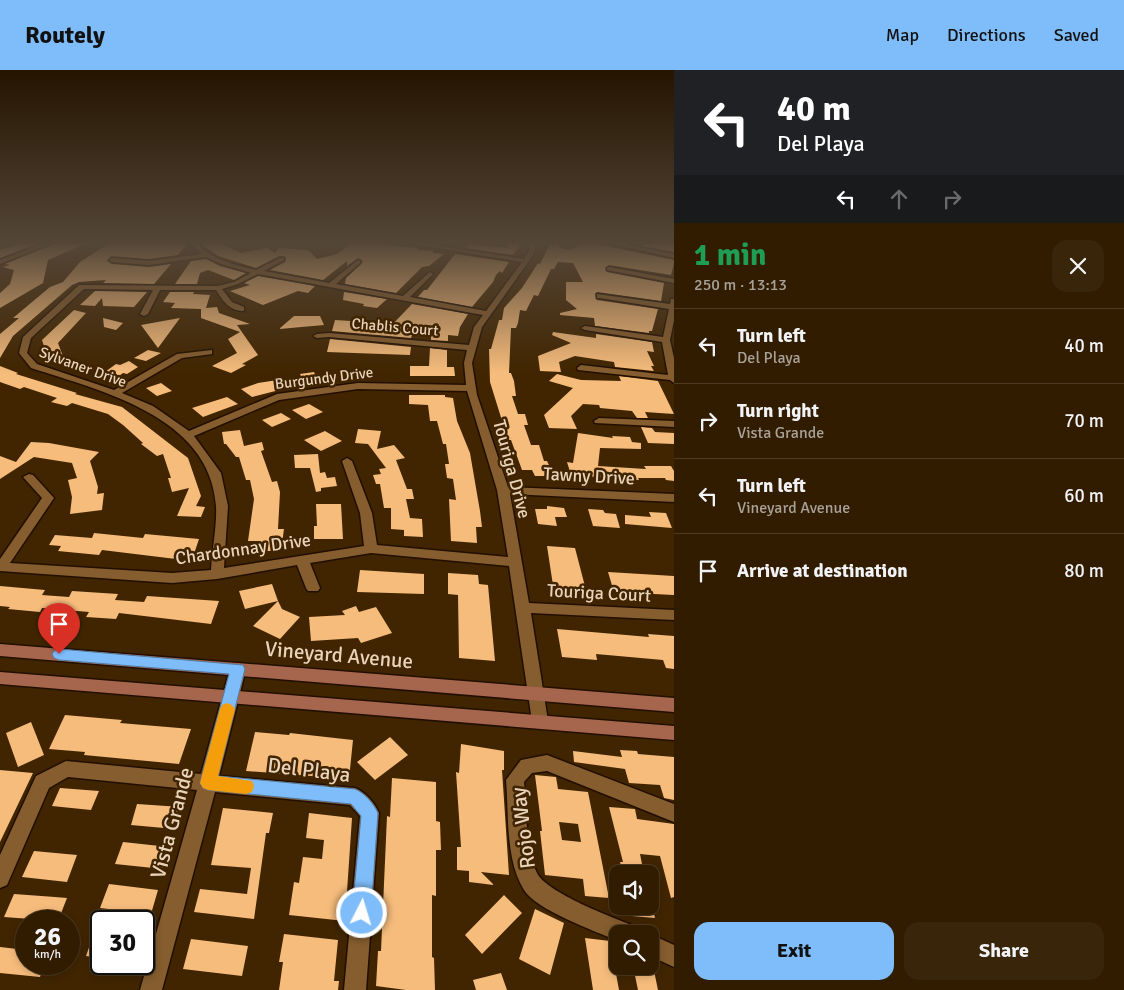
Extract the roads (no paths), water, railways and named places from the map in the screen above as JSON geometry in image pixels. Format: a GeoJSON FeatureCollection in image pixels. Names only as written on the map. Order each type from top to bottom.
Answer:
{"type":"FeatureCollection","features":[{"type":"Feature","properties":{"kind":"street","name":"Sylvaner Drive"},"geometry":{"type":"LineString","coordinates":[[217,574],[222,506],[217,481],[215,473],[188,435],[150,408],[115,393],[34,366],[24,358],[22,348],[27,337],[82,287],[222,287]]}},
{"type":"Feature","properties":{"kind":"street"},"geometry":{"type":"LineString","coordinates":[[334,287],[487,313]]}},
{"type":"Feature","properties":{"kind":"street"},"geometry":{"type":"LineString","coordinates":[[404,299],[417,287]]}},
{"type":"Feature","properties":{"kind":"street","name":"Touriga Drive"},"geometry":{"type":"LineString","coordinates":[[507,287],[478,327],[468,363],[471,388],[503,490],[540,720]]}},
{"type":"Feature","properties":{"kind":"street"},"geometry":{"type":"LineString","coordinates":[[144,314],[157,288]]}},
{"type":"Feature","properties":{"kind":"street"},"geometry":{"type":"LineString","coordinates":[[218,288],[229,304],[241,310]]}},
{"type":"Feature","properties":{"kind":"street"},"geometry":{"type":"LineString","coordinates":[[581,368],[674,379],[666,340],[673,304],[600,296]]}},
{"type":"Feature","properties":{"kind":"street"},"geometry":{"type":"LineString","coordinates":[[585,328],[666,340]]}},
{"type":"Feature","properties":{"kind":"street","name":"Chablis Court"},"geometry":{"type":"LineString","coordinates":[[317,336],[329,335],[471,348]]}},
{"type":"Feature","properties":{"kind":"street"},"geometry":{"type":"LineString","coordinates":[[115,393],[180,356],[209,352]]}},
{"type":"Feature","properties":{"kind":"street","name":"Burgundy Drive"},"geometry":{"type":"LineString","coordinates":[[188,435],[277,397],[358,386],[471,388]]}},
{"type":"Feature","properties":{"kind":"street"},"geometry":{"type":"LineString","coordinates":[[599,421],[674,424]]}},
{"type":"Feature","properties":{"kind":"street"},"geometry":{"type":"LineString","coordinates":[[347,461],[366,513],[371,549]]}},
{"type":"Feature","properties":{"kind":"street"},"geometry":{"type":"LineString","coordinates":[[1,567],[48,498],[30,478]]}},
{"type":"Feature","properties":{"kind":"street","name":"Tawny Drive"},"geometry":{"type":"LineString","coordinates":[[503,490],[674,498]]}},
{"type":"Feature","properties":{"kind":"street","name":"Chardonnay Drive"},"geometry":{"type":"LineString","coordinates":[[1,567],[172,578],[217,574],[371,549],[516,562]]}},
{"type":"Feature","properties":{"kind":"street"},"geometry":{"type":"LineString","coordinates":[[302,560],[313,588]]}},
{"type":"Feature","properties":{"kind":"street","name":"Touriga Court"},"geometry":{"type":"LineString","coordinates":[[523,608],[674,615]]}},
{"type":"Feature","properties":{"kind":"street","name":"Vineyard Avenue"},"geometry":{"type":"LineString","coordinates":[[0,650],[536,692],[674,705]]}},
{"type":"Feature","properties":{"kind":"street","name":"Vista Grande"},"geometry":{"type":"LineString","coordinates":[[151,990],[238,669]]}},
{"type":"Feature","properties":{"kind":"street"},"geometry":{"type":"LineString","coordinates":[[0,678],[540,720],[674,733]]}},
{"type":"Feature","properties":{"kind":"street","name":"Rojo Way"},"geometry":{"type":"LineString","coordinates":[[609,926],[554,901],[531,884],[523,860],[515,780],[527,766],[547,763],[674,813]]}},
{"type":"Feature","properties":{"kind":"street","name":"Del Playa"},"geometry":{"type":"LineString","coordinates":[[0,878],[42,782],[66,769],[355,796],[370,813],[355,990]]}},
{"type":"Feature","properties":{"kind":"street"},"geometry":{"type":"LineString","coordinates":[[659,949],[674,956]]}}]}
